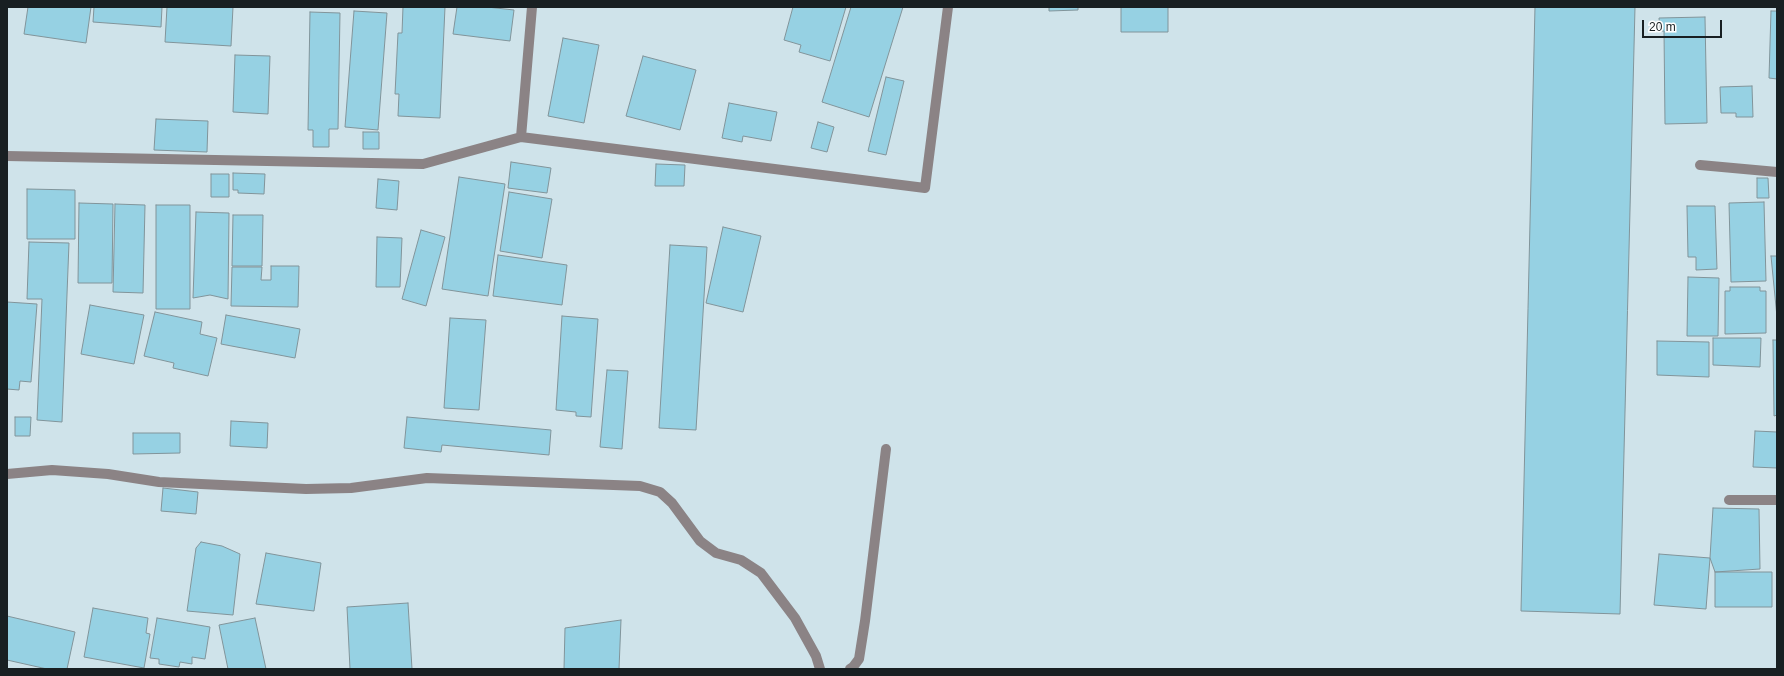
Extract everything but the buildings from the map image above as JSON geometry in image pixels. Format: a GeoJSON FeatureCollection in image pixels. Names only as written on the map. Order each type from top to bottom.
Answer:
{"type":"FeatureCollection","features":[{"type":"Feature","properties":{"kind":"street"},"geometry":{"type":"LineString","coordinates":[[521,137],[532,7]]}},
{"type":"Feature","properties":{"kind":"street"},"geometry":{"type":"LineString","coordinates":[[7,156],[423,164],[521,137],[925,188],[948,7]]}},
{"type":"Feature","properties":{"kind":"street"},"geometry":{"type":"LineString","coordinates":[[1700,166],[1777,172]]}},
{"type":"Feature","properties":{"kind":"street"},"geometry":{"type":"LineString","coordinates":[[850,669],[854,667],[859,659],[886,449]]}},
{"type":"Feature","properties":{"kind":"street"},"geometry":{"type":"LineString","coordinates":[[7,474],[52,470],[108,474],[160,482],[306,489],[351,488],[427,478],[640,486],[660,492],[672,503],[700,541],[716,553],[741,560],[761,573],[795,618],[816,656],[820,669]]}},
{"type":"Feature","properties":{"kind":"street"},"geometry":{"type":"LineString","coordinates":[[1729,500],[1777,500]]}}]}
